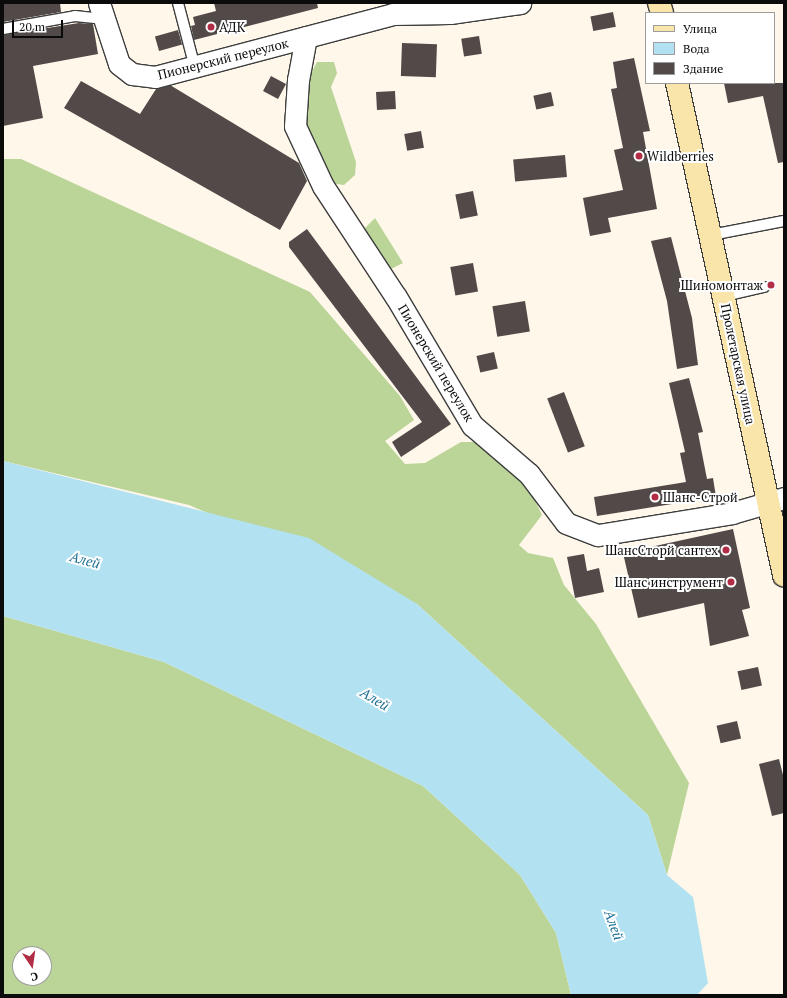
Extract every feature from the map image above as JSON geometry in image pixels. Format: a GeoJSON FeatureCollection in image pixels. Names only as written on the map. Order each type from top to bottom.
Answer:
{"type":"FeatureCollection","features":[{"type":"Feature","properties":{"kind":"main road","name":"Пролетарская улица"},"geometry":{"type":"LineString","coordinates":[[677,84],[724,296],[775,500],[784,575]]}},
{"type":"Feature","properties":{"kind":"street","name":"Пионерский переулок"},"geometry":{"type":"LineString","coordinates":[[102,11],[119,64],[132,74],[155,77],[194,64],[393,14],[450,13],[520,3]]}},
{"type":"Feature","properties":{"kind":"street","name":"Пионерский переулок"},"geometry":{"type":"LineString","coordinates":[[306,37],[298,80],[295,126],[323,186],[396,297],[472,425],[529,474],[566,523],[598,535],[732,513],[775,500]]}},
{"type":"Feature","properties":{"kind":"lane"},"geometry":{"type":"LineString","coordinates":[[178,3],[194,64]]}},
{"type":"Feature","properties":{"kind":"lane"},"geometry":{"type":"LineString","coordinates":[[3,29],[102,11]]}},
{"type":"Feature","properties":{"kind":"lane"},"geometry":{"type":"LineString","coordinates":[[711,236],[784,221]]}},
{"type":"Feature","properties":{"kind":"lane"},"geometry":{"type":"LineString","coordinates":[[724,296],[764,287]]}},
{"type":"Feature","properties":{"kind":"green space"},"geometry":{"type":"Polygon","coordinates":[[[317,62],[334,62],[337,73],[331,87],[356,162],[355,175],[344,185],[330,183],[308,140],[301,110],[308,79],[317,62]]]}},
{"type":"Feature","properties":{"kind":"green space"},"geometry":{"type":"Polygon","coordinates":[[[3,159],[21,159],[310,292],[400,396],[414,420],[385,441],[405,464],[425,463],[461,442],[478,442],[525,480],[542,515],[519,545],[528,553],[553,558],[564,585],[596,624],[689,783],[667,875],[648,815],[417,604],[189,505],[3,461],[3,159]]]}},
{"type":"Feature","properties":{"kind":"green space"},"geometry":{"type":"Polygon","coordinates":[[[375,218],[403,263],[387,271],[365,228],[375,218]]]}},
{"type":"Feature","properties":{"kind":"green space"},"geometry":{"type":"Polygon","coordinates":[[[3,616],[164,662],[423,786],[520,875],[556,933],[571,995],[3,995],[3,616]]]}},
{"type":"Feature","properties":{"kind":"water","name":"Алей"},"geometry":{"type":"Polygon","coordinates":[[[3,461],[309,538],[417,604],[648,815],[667,875],[693,897],[708,983],[697,995],[571,995],[556,933],[520,875],[423,786],[164,662],[3,616],[3,461]]]}},
{"type":"Feature","properties":{"kind":"building"},"geometry":{"type":"Polygon","coordinates":[[[3,3],[60,3],[61,12],[3,22],[3,3]]]}},
{"type":"Feature","properties":{"kind":"building"},"geometry":{"type":"Polygon","coordinates":[[[214,3],[317,3],[318,8],[194,40],[191,26],[195,25],[193,17],[216,11],[214,3]]]}},
{"type":"Feature","properties":{"kind":"building"},"geometry":{"type":"Polygon","coordinates":[[[613,12],[616,27],[593,31],[590,16],[613,12]]]}},
{"type":"Feature","properties":{"kind":"building"},"geometry":{"type":"Polygon","coordinates":[[[79,23],[93,24],[98,54],[33,66],[43,118],[3,126],[3,35],[79,23]]]}},
{"type":"Feature","properties":{"kind":"building"},"geometry":{"type":"Polygon","coordinates":[[[178,30],[182,44],[159,51],[155,37],[178,30]]]}},
{"type":"Feature","properties":{"kind":"building"},"geometry":{"type":"Polygon","coordinates":[[[479,36],[482,54],[464,57],[461,39],[479,36]]]}},
{"type":"Feature","properties":{"kind":"building"},"geometry":{"type":"Polygon","coordinates":[[[402,43],[437,44],[436,77],[401,76],[402,43]]]}},
{"type":"Feature","properties":{"kind":"building"},"geometry":{"type":"Polygon","coordinates":[[[634,58],[650,131],[643,132],[657,209],[608,218],[611,232],[590,236],[583,198],[623,190],[614,150],[623,148],[611,89],[617,88],[613,62],[634,58]]]}},
{"type":"Feature","properties":{"kind":"building"},"geometry":{"type":"Polygon","coordinates":[[[271,76],[286,84],[278,99],[263,91],[271,76]]]}},
{"type":"Feature","properties":{"kind":"building"},"geometry":{"type":"Polygon","coordinates":[[[81,81],[140,114],[156,89],[170,85],[299,163],[307,181],[280,230],[64,108],[81,81]]]}},
{"type":"Feature","properties":{"kind":"building"},"geometry":{"type":"Polygon","coordinates":[[[784,83],[784,162],[778,163],[763,96],[728,103],[724,84],[784,83]]]}},
{"type":"Feature","properties":{"kind":"building"},"geometry":{"type":"Polygon","coordinates":[[[395,91],[396,109],[377,110],[376,92],[395,91]]]}},
{"type":"Feature","properties":{"kind":"building"},"geometry":{"type":"Polygon","coordinates":[[[551,92],[554,106],[536,109],[533,96],[551,92]]]}},
{"type":"Feature","properties":{"kind":"building"},"geometry":{"type":"Polygon","coordinates":[[[421,131],[424,148],[407,151],[404,134],[421,131]]]}},
{"type":"Feature","properties":{"kind":"building"},"geometry":{"type":"Polygon","coordinates":[[[565,155],[567,177],[515,181],[513,160],[565,155]]]}},
{"type":"Feature","properties":{"kind":"building"},"geometry":{"type":"Polygon","coordinates":[[[473,191],[478,216],[460,219],[455,194],[473,191]]]}},
{"type":"Feature","properties":{"kind":"building"},"geometry":{"type":"Polygon","coordinates":[[[307,229],[451,424],[401,457],[392,442],[422,422],[289,247],[289,242],[307,229]]]}},
{"type":"Feature","properties":{"kind":"building"},"geometry":{"type":"Polygon","coordinates":[[[671,237],[692,318],[698,365],[677,369],[667,301],[651,241],[671,237]]]}},
{"type":"Feature","properties":{"kind":"building"},"geometry":{"type":"Polygon","coordinates":[[[473,263],[478,292],[455,296],[450,267],[473,263]]]}},
{"type":"Feature","properties":{"kind":"building"},"geometry":{"type":"Polygon","coordinates":[[[525,301],[530,332],[497,337],[492,306],[525,301]]]}},
{"type":"Feature","properties":{"kind":"building"},"geometry":{"type":"Polygon","coordinates":[[[494,352],[498,369],[480,373],[476,356],[494,352]]]}},
{"type":"Feature","properties":{"kind":"building"},"geometry":{"type":"Polygon","coordinates":[[[689,378],[703,432],[698,433],[707,479],[713,478],[716,497],[597,516],[594,497],[686,482],[680,453],[685,452],[669,383],[689,378]]]}},
{"type":"Feature","properties":{"kind":"building"},"geometry":{"type":"Polygon","coordinates":[[[564,392],[585,446],[568,453],[547,398],[564,392]]]}},
{"type":"Feature","properties":{"kind":"building"},"geometry":{"type":"Polygon","coordinates":[[[733,529],[750,608],[742,610],[749,636],[710,646],[704,603],[638,618],[623,553],[733,529]]]}},
{"type":"Feature","properties":{"kind":"building"},"geometry":{"type":"Polygon","coordinates":[[[584,554],[587,571],[599,568],[604,592],[575,598],[567,557],[584,554]]]}},
{"type":"Feature","properties":{"kind":"building"},"geometry":{"type":"Polygon","coordinates":[[[758,667],[762,686],[741,690],[737,671],[758,667]]]}},
{"type":"Feature","properties":{"kind":"building"},"geometry":{"type":"Polygon","coordinates":[[[737,721],[741,739],[721,743],[717,726],[737,721]]]}},
{"type":"Feature","properties":{"kind":"building"},"geometry":{"type":"Polygon","coordinates":[[[779,759],[784,779],[784,813],[772,816],[759,764],[779,759]]]}},
{"type":"Feature","properties":{"kind":"place","name":"АДК"},"geometry":{"type":"Point","coordinates":[211,27]}},
{"type":"Feature","properties":{"kind":"place","name":"Wildberries"},"geometry":{"type":"Point","coordinates":[639,156]}},
{"type":"Feature","properties":{"kind":"place","name":"Шиномонтаж"},"geometry":{"type":"Point","coordinates":[771,285]}},
{"type":"Feature","properties":{"kind":"place","name":"Шанс-Строй"},"geometry":{"type":"Point","coordinates":[655,497]}},
{"type":"Feature","properties":{"kind":"place","name":"ШансСторй сантех"},"geometry":{"type":"Point","coordinates":[726,550]}},
{"type":"Feature","properties":{"kind":"place","name":"Шанс инструмент"},"geometry":{"type":"Point","coordinates":[731,582]}}]}
